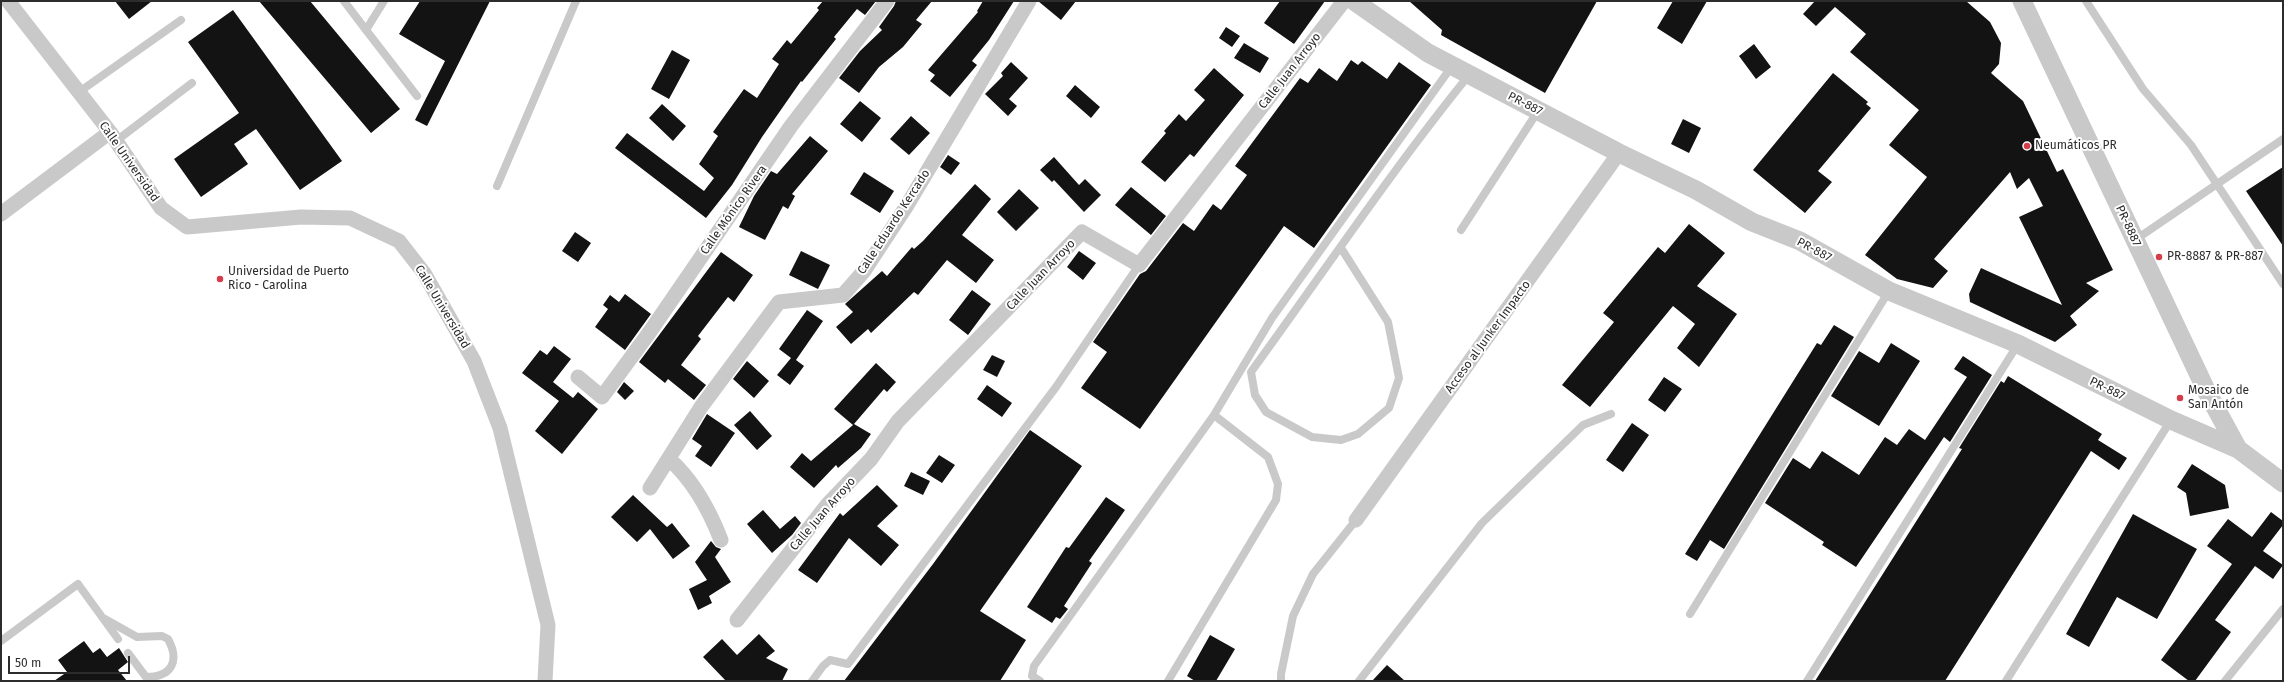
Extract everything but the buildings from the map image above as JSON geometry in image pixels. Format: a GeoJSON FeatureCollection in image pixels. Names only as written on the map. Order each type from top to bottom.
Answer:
{"type":"FeatureCollection","features":[{"type":"Feature","properties":{"kind":"street","name":"Calle Universidad"},"geometry":{"type":"LineString","coordinates":[[8,1],[113,137],[161,208],[187,227],[301,216],[350,218],[399,241],[412,257],[424,273],[474,361],[500,428],[548,626],[545,681]]}},
{"type":"Feature","properties":{"kind":"street","name":"Calle Mónico Rivera"},"geometry":{"type":"LineString","coordinates":[[578,377],[602,397],[653,327],[791,126],[888,1]]}},
{"type":"Feature","properties":{"kind":"street","name":"Calle Eduardo Kercado"},"geometry":{"type":"LineString","coordinates":[[650,488],[701,406],[779,302],[843,295],[864,271],[906,207],[1030,1]]}},
{"type":"Feature","properties":{"kind":"street","name":"Calle Juan Arroyo"},"geometry":{"type":"LineString","coordinates":[[737,620],[828,504],[871,459],[898,421],[1082,232],[1139,265],[1344,1]]}},
{"type":"Feature","properties":{"kind":"street","name":"PR-887"},"geometry":{"type":"LineString","coordinates":[[1354,1],[1428,53],[1538,111],[1619,153],[1696,190],[1752,222],[1800,241],[1889,291],[2018,344],[2171,420],[2238,449],[2283,483]]}},
{"type":"Feature","properties":{"kind":"street","name":"PR-8887"},"geometry":{"type":"LineString","coordinates":[[2022,1],[2207,392],[2238,449]]}},
{"type":"Feature","properties":{"kind":"street"},"geometry":{"type":"LineString","coordinates":[[1,214],[113,137]]}},
{"type":"Feature","properties":{"kind":"street","name":"Acceso al Junker Impacto"},"geometry":{"type":"LineString","coordinates":[[1356,520],[1619,153]]}},
{"type":"Feature","properties":{"kind":"street"},"geometry":{"type":"LineString","coordinates":[[669,458],[682,470],[710,514],[721,540]]}},
{"type":"Feature","properties":{"kind":"lane"},"geometry":{"type":"LineString","coordinates":[[344,1],[417,96]]}},
{"type":"Feature","properties":{"kind":"lane"},"geometry":{"type":"LineString","coordinates":[[366,30],[384,1]]}},
{"type":"Feature","properties":{"kind":"lane"},"geometry":{"type":"LineString","coordinates":[[497,186],[576,1]]}},
{"type":"Feature","properties":{"kind":"lane"},"geometry":{"type":"LineString","coordinates":[[2086,1],[2143,89],[2191,145],[2283,284]]}},
{"type":"Feature","properties":{"kind":"lane"},"geometry":{"type":"LineString","coordinates":[[79,92],[181,20]]}},
{"type":"Feature","properties":{"kind":"lane"},"geometry":{"type":"LineString","coordinates":[[1040,681],[1032,676],[1034,666],[1214,415],[1272,318],[1452,66]]}},
{"type":"Feature","properties":{"kind":"lane"},"geometry":{"type":"LineString","coordinates":[[1341,248],[1388,322],[1400,378],[1389,408],[1358,434],[1341,440],[1312,437],[1266,412],[1256,395],[1251,372],[1341,248],[1469,75]]}},
{"type":"Feature","properties":{"kind":"lane"},"geometry":{"type":"LineString","coordinates":[[113,137],[192,83]]}},
{"type":"Feature","properties":{"kind":"lane"},"geometry":{"type":"LineString","coordinates":[[1461,230],[1538,111]]}},
{"type":"Feature","properties":{"kind":"lane"},"geometry":{"type":"LineString","coordinates":[[2135,240],[2283,139]]}},
{"type":"Feature","properties":{"kind":"lane"},"geometry":{"type":"LineString","coordinates":[[812,681],[823,666],[830,660],[848,664],[1056,387],[1139,265]]}},
{"type":"Feature","properties":{"kind":"lane"},"geometry":{"type":"LineString","coordinates":[[1690,614],[1889,291]]}},
{"type":"Feature","properties":{"kind":"lane"},"geometry":{"type":"LineString","coordinates":[[1808,681],[2018,344]]}},
{"type":"Feature","properties":{"kind":"lane"},"geometry":{"type":"LineString","coordinates":[[1359,681],[1482,523],[1583,425],[1611,414]]}},
{"type":"Feature","properties":{"kind":"lane"},"geometry":{"type":"LineString","coordinates":[[1168,681],[1276,500],[1278,484],[1268,457],[1214,415]]}},
{"type":"Feature","properties":{"kind":"lane"},"geometry":{"type":"LineString","coordinates":[[2006,681],[2171,420]]}},
{"type":"Feature","properties":{"kind":"lane"},"geometry":{"type":"LineString","coordinates":[[1281,681],[1281,674],[1293,616],[1313,574],[1356,520]]}},
{"type":"Feature","properties":{"kind":"lane"},"geometry":{"type":"LineString","coordinates":[[1,641],[78,584],[118,640]]}},
{"type":"Feature","properties":{"kind":"lane"},"geometry":{"type":"LineString","coordinates":[[2225,681],[2283,610]]}},
{"type":"Feature","properties":{"kind":"lane"},"geometry":{"type":"LineString","coordinates":[[102,618],[137,637],[162,636],[168,639],[174,656],[173,666],[157,677],[146,677],[128,653]]}},
{"type":"Feature","properties":{"kind":"place","name":"Neumáticos PR"},"geometry":{"type":"Point","coordinates":[2027,146]}},
{"type":"Feature","properties":{"kind":"place","name":"PR-8887 & PR-887"},"geometry":{"type":"Point","coordinates":[2159,257]}},
{"type":"Feature","properties":{"kind":"place","name":"Universidad de Puerto Rico - Carolina"},"geometry":{"type":"Point","coordinates":[220,279]}},
{"type":"Feature","properties":{"kind":"place","name":"Mosaico de San Antón"},"geometry":{"type":"Point","coordinates":[2180,398]}}]}
